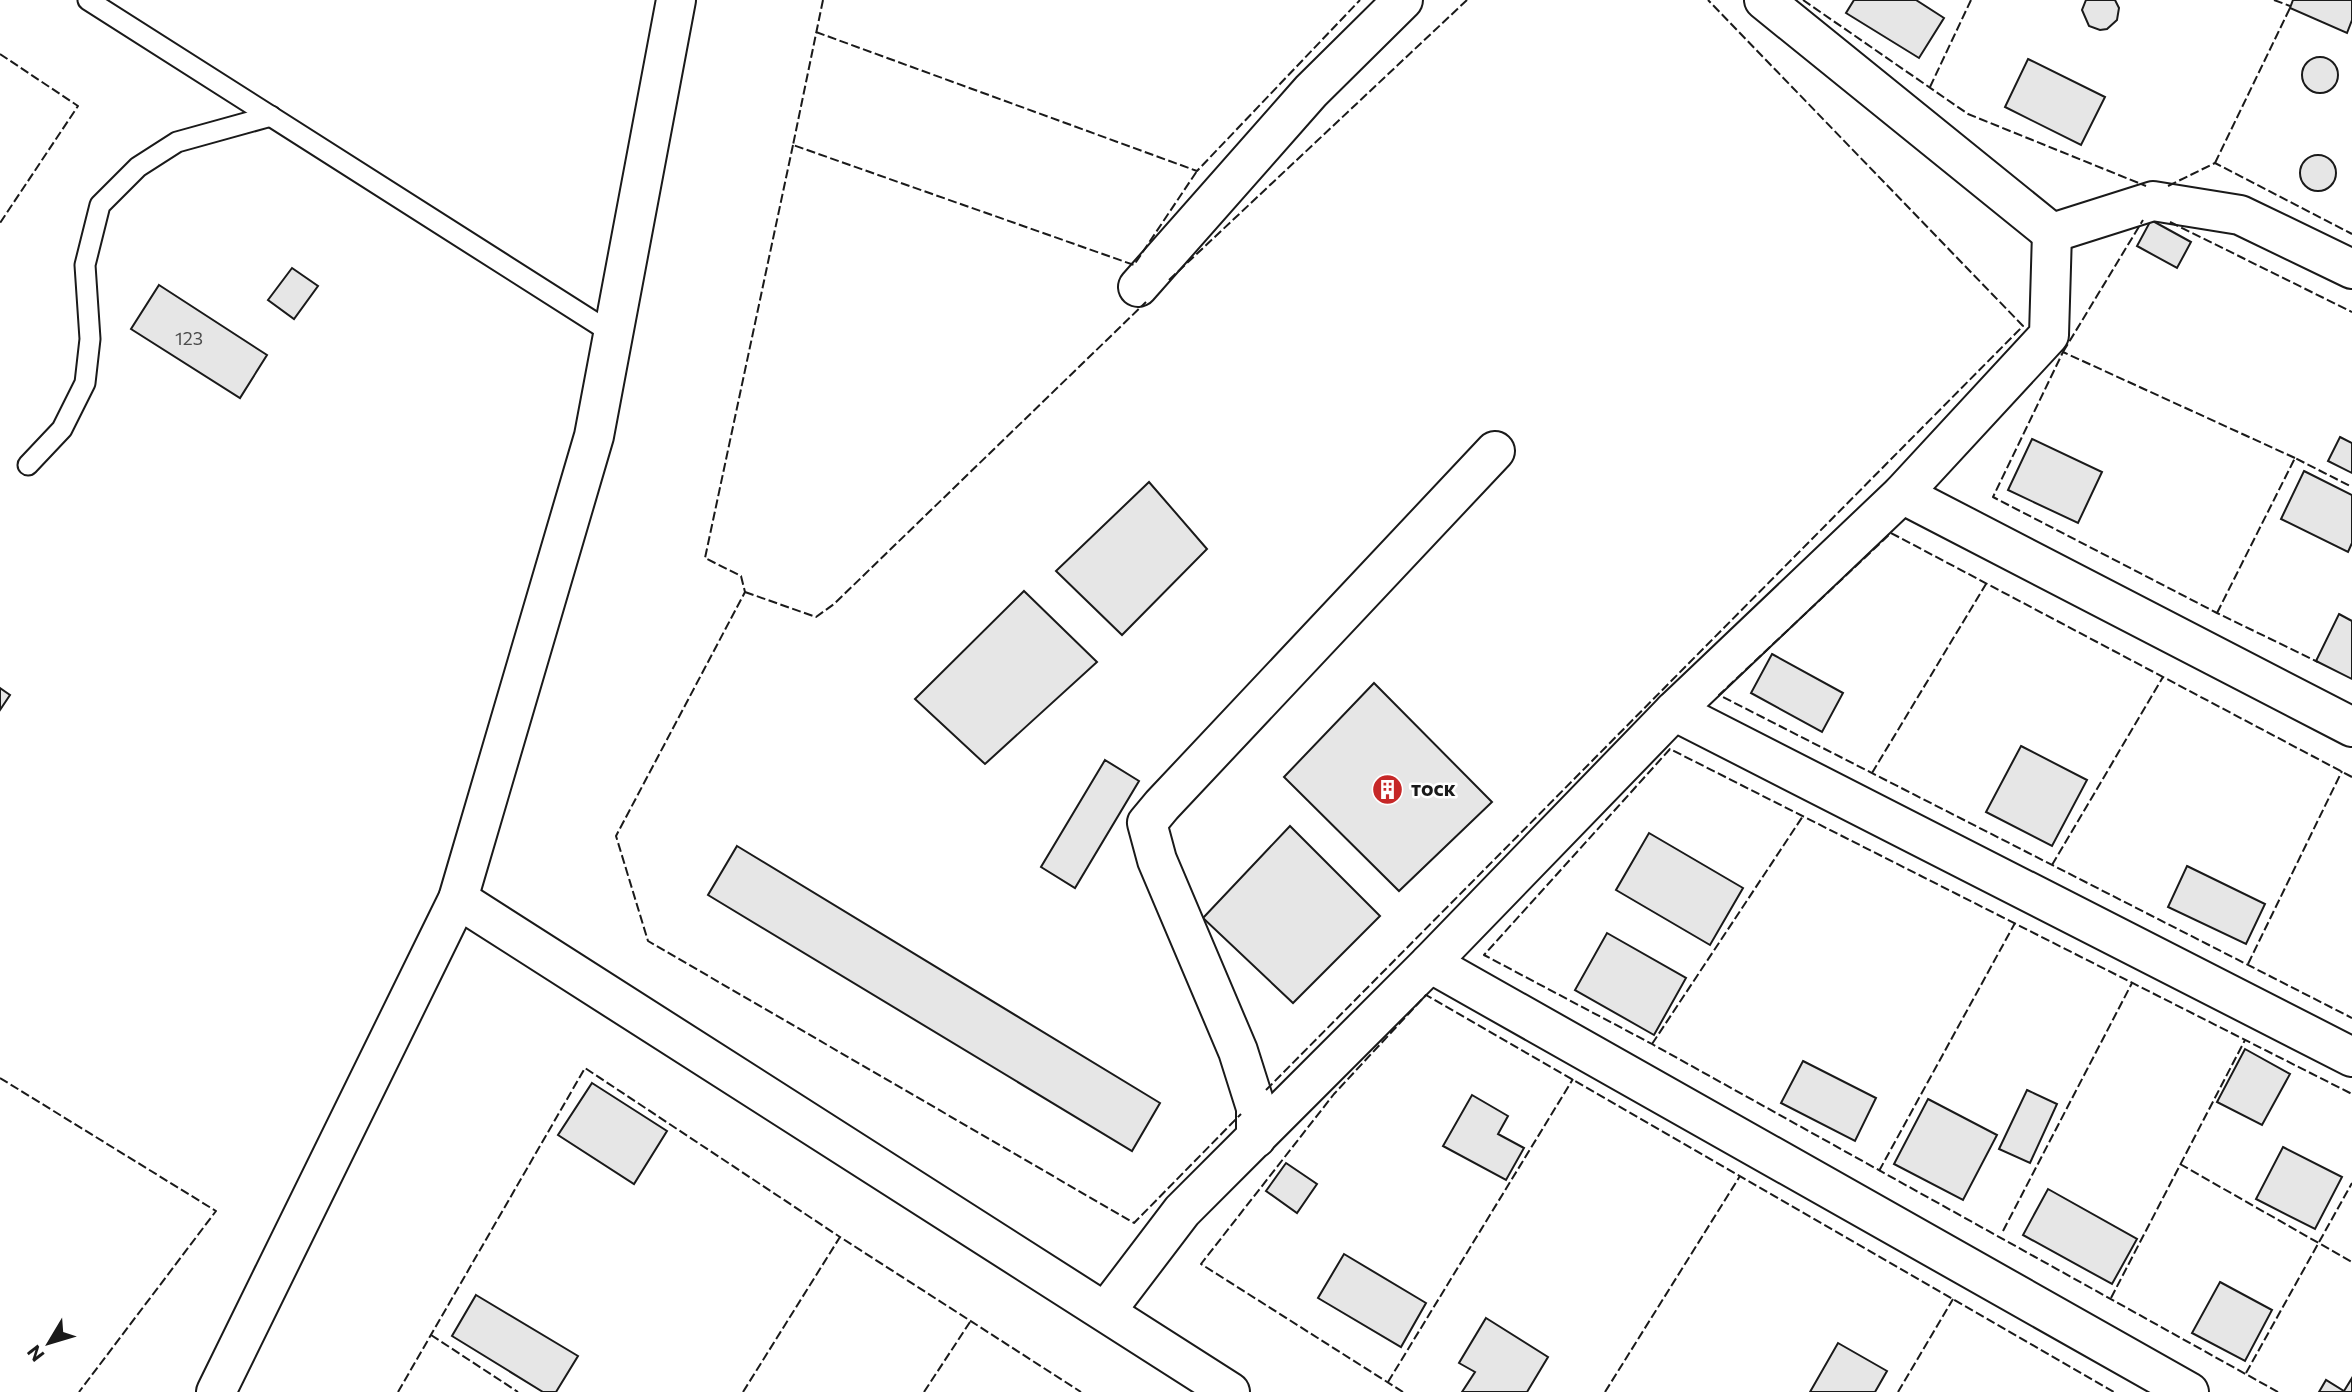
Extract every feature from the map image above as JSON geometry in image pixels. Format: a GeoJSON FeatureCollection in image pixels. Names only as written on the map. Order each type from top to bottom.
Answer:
{"type":"FeatureCollection","features":[{"type":"Feature","properties":{"kind":"street"},"geometry":{"type":"LineString","coordinates":[[216,1392],[458,898],[594,436],[676,0]]}},
{"type":"Feature","properties":{"kind":"street"},"geometry":{"type":"LineString","coordinates":[[1138,287],[1311,91],[1404,0]]}},
{"type":"Feature","properties":{"kind":"street"},"geometry":{"type":"LineString","coordinates":[[1764,0],[2052,233]]}},
{"type":"Feature","properties":{"kind":"street"},"geometry":{"type":"LineString","coordinates":[[2052,233],[2153,201],[2240,215],[2352,269]]}},
{"type":"Feature","properties":{"kind":"street"},"geometry":{"type":"LineString","coordinates":[[1106,1311],[1182,1211],[1430,963],[1674,711],[1902,494],[2049,335],[2052,233]]}},
{"type":"Feature","properties":{"kind":"street"},"geometry":{"type":"LineString","coordinates":[[1256,1138],[1256,1108],[1238,1051],[1157,860],[1147,823],[1495,452]]}},
{"type":"Feature","properties":{"kind":"street"},"geometry":{"type":"LineString","coordinates":[[1902,494],[2352,727]]}},
{"type":"Feature","properties":{"kind":"street"},"geometry":{"type":"LineString","coordinates":[[1674,711],[2352,1057]]}},
{"type":"Feature","properties":{"kind":"street"},"geometry":{"type":"LineString","coordinates":[[458,898],[1230,1392]]}},
{"type":"Feature","properties":{"kind":"street"},"geometry":{"type":"LineString","coordinates":[[1430,963],[2189,1392]]}},
{"type":"Feature","properties":{"kind":"lane"},"geometry":{"type":"LineString","coordinates":[[88,0],[613,334]]}},
{"type":"Feature","properties":{"kind":"lane"},"geometry":{"type":"LineString","coordinates":[[28,465],[62,429],[85,383],[90,339],[85,265],[100,205],[138,167],[177,142],[271,116]]}},
{"type":"Feature","properties":{"kind":"building"},"geometry":{"type":"Polygon","coordinates":[[[1854,0],[1916,0],[1944,18],[1919,58],[1846,13],[1854,0]]]}},
{"type":"Feature","properties":{"kind":"building"},"geometry":{"type":"Polygon","coordinates":[[[2086,0],[2115,0],[2119,8],[2117,20],[2107,29],[2100,30],[2089,26],[2082,10],[2086,0]]]}},
{"type":"Feature","properties":{"kind":"building"},"geometry":{"type":"Polygon","coordinates":[[[2293,0],[2352,0],[2352,20],[2347,33],[2290,8],[2293,0]]]}},
{"type":"Feature","properties":{"kind":"building"},"geometry":{"type":"Polygon","coordinates":[[[2320,57],[2333,62],[2338,75],[2333,88],[2320,93],[2307,88],[2302,75],[2307,62],[2320,57]]]}},
{"type":"Feature","properties":{"kind":"building"},"geometry":{"type":"Polygon","coordinates":[[[2028,59],[2105,97],[2081,145],[2005,107],[2028,59]]]}},
{"type":"Feature","properties":{"kind":"building"},"geometry":{"type":"Polygon","coordinates":[[[2318,155],[2331,160],[2336,173],[2331,186],[2318,191],[2305,186],[2300,173],[2305,160],[2318,155]]]}},
{"type":"Feature","properties":{"kind":"building"},"geometry":{"type":"Polygon","coordinates":[[[2151,220],[2191,242],[2177,268],[2137,246],[2151,220]]]}},
{"type":"Feature","properties":{"kind":"building"},"geometry":{"type":"Polygon","coordinates":[[[292,268],[318,286],[294,319],[268,300],[292,268]]]}},
{"type":"Feature","properties":{"kind":"building"},"geometry":{"type":"Polygon","coordinates":[[[159,285],[267,355],[240,398],[131,329],[159,285]]]}},
{"type":"Feature","properties":{"kind":"building"},"geometry":{"type":"Polygon","coordinates":[[[2340,437],[2352,443],[2352,473],[2328,461],[2340,437]]]}},
{"type":"Feature","properties":{"kind":"building"},"geometry":{"type":"Polygon","coordinates":[[[2032,439],[2102,472],[2078,523],[2008,490],[2032,439]]]}},
{"type":"Feature","properties":{"kind":"building"},"geometry":{"type":"Polygon","coordinates":[[[2304,471],[2352,495],[2352,543],[2348,552],[2281,519],[2304,471]]]}},
{"type":"Feature","properties":{"kind":"building"},"geometry":{"type":"Polygon","coordinates":[[[1149,482],[1207,549],[1122,635],[1056,571],[1149,482]]]}},
{"type":"Feature","properties":{"kind":"building"},"geometry":{"type":"Polygon","coordinates":[[[1024,591],[1097,662],[985,764],[915,699],[1024,591]]]}},
{"type":"Feature","properties":{"kind":"building"},"geometry":{"type":"Polygon","coordinates":[[[2339,614],[2352,621],[2352,679],[2316,661],[2339,614]]]}},
{"type":"Feature","properties":{"kind":"building"},"geometry":{"type":"Polygon","coordinates":[[[1772,654],[1843,693],[1822,732],[1751,693],[1772,654]]]}},
{"type":"Feature","properties":{"kind":"building","name":"тоск"},"geometry":{"type":"Polygon","coordinates":[[[1374,683],[1492,802],[1399,891],[1284,777],[1374,683]]]}},
{"type":"Feature","properties":{"kind":"building"},"geometry":{"type":"Polygon","coordinates":[[[0,688],[10,695],[0,710],[0,688]]]}},
{"type":"Feature","properties":{"kind":"building"},"geometry":{"type":"Polygon","coordinates":[[[2021,746],[2087,780],[2052,846],[1986,812],[2021,746]]]}},
{"type":"Feature","properties":{"kind":"building"},"geometry":{"type":"Polygon","coordinates":[[[1105,760],[1139,781],[1075,888],[1041,867],[1105,760]]]}},
{"type":"Feature","properties":{"kind":"building"},"geometry":{"type":"Polygon","coordinates":[[[1290,826],[1380,916],[1293,1003],[1203,918],[1290,826]]]}},
{"type":"Feature","properties":{"kind":"building"},"geometry":{"type":"Polygon","coordinates":[[[1649,833],[1743,888],[1710,945],[1616,890],[1649,833]]]}},
{"type":"Feature","properties":{"kind":"building"},"geometry":{"type":"Polygon","coordinates":[[[737,846],[1160,1103],[1132,1151],[708,895],[737,846]]]}},
{"type":"Feature","properties":{"kind":"building"},"geometry":{"type":"Polygon","coordinates":[[[2187,866],[2265,904],[2246,944],[2168,907],[2187,866]]]}},
{"type":"Feature","properties":{"kind":"building"},"geometry":{"type":"Polygon","coordinates":[[[1607,933],[1686,978],[1654,1035],[1575,990],[1607,933]]]}},
{"type":"Feature","properties":{"kind":"building"},"geometry":{"type":"Polygon","coordinates":[[[2245,1049],[2290,1074],[2262,1125],[2217,1102],[2245,1049]]]}},
{"type":"Feature","properties":{"kind":"building"},"geometry":{"type":"Polygon","coordinates":[[[1803,1061],[1876,1098],[1855,1141],[1781,1103],[1803,1061]]]}},
{"type":"Feature","properties":{"kind":"building"},"geometry":{"type":"Polygon","coordinates":[[[592,1083],[667,1131],[634,1184],[558,1135],[592,1083]]]}},
{"type":"Feature","properties":{"kind":"building"},"geometry":{"type":"Polygon","coordinates":[[[2027,1090],[2057,1104],[2030,1163],[1999,1149],[2027,1090]]]}},
{"type":"Feature","properties":{"kind":"building"},"geometry":{"type":"Polygon","coordinates":[[[1472,1095],[1508,1116],[1498,1134],[1524,1148],[1506,1180],[1443,1146],[1472,1095]]]}},
{"type":"Feature","properties":{"kind":"building"},"geometry":{"type":"Polygon","coordinates":[[[1928,1099],[1997,1135],[1963,1200],[1894,1164],[1928,1099]]]}},
{"type":"Feature","properties":{"kind":"building"},"geometry":{"type":"Polygon","coordinates":[[[2283,1147],[2342,1177],[2315,1229],[2256,1199],[2283,1147]]]}},
{"type":"Feature","properties":{"kind":"building"},"geometry":{"type":"Polygon","coordinates":[[[1286,1163],[1317,1184],[1297,1213],[1266,1191],[1286,1163]]]}},
{"type":"Feature","properties":{"kind":"building"},"geometry":{"type":"Polygon","coordinates":[[[2048,1189],[2137,1239],[2112,1284],[2023,1235],[2048,1189]]]}},
{"type":"Feature","properties":{"kind":"building"},"geometry":{"type":"Polygon","coordinates":[[[1344,1254],[1426,1303],[1401,1347],[1318,1298],[1344,1254]]]}},
{"type":"Feature","properties":{"kind":"building"},"geometry":{"type":"Polygon","coordinates":[[[2220,1282],[2272,1310],[2245,1361],[2192,1333],[2220,1282]]]}},
{"type":"Feature","properties":{"kind":"building"},"geometry":{"type":"Polygon","coordinates":[[[476,1295],[578,1356],[556,1392],[543,1392],[452,1336],[476,1295]]]}},
{"type":"Feature","properties":{"kind":"building"},"geometry":{"type":"Polygon","coordinates":[[[1486,1318],[1548,1357],[1527,1392],[1462,1392],[1475,1372],[1459,1363],[1486,1318]]]}},
{"type":"Feature","properties":{"kind":"building"},"geometry":{"type":"Polygon","coordinates":[[[1838,1343],[1887,1371],[1875,1392],[1810,1392],[1838,1343]]]}},
{"type":"Feature","properties":{"kind":"building"},"geometry":{"type":"Polygon","coordinates":[[[2352,1378],[2352,1392],[2319,1392],[2326,1380],[2344,1391],[2352,1378]]]}},
{"type":"Feature","properties":{"kind":"fence"},"geometry":{"type":"LineString","coordinates":[[823,0],[793,145],[1134,265],[1197,171]]}},
{"type":"Feature","properties":{"kind":"fence"},"geometry":{"type":"LineString","coordinates":[[816,32],[1197,171],[1360,0]]}},
{"type":"Feature","properties":{"kind":"fence"},"geometry":{"type":"LineString","coordinates":[[1169,280],[1467,0]]}},
{"type":"Feature","properties":{"kind":"fence"},"geometry":{"type":"LineString","coordinates":[[1266,1090],[2023,326],[1708,0]]}},
{"type":"Feature","properties":{"kind":"fence"},"geometry":{"type":"LineString","coordinates":[[1803,0],[1968,114],[2146,186]]}},
{"type":"Feature","properties":{"kind":"fence"},"geometry":{"type":"LineString","coordinates":[[1930,87],[1971,0]]}},
{"type":"Feature","properties":{"kind":"fence"},"geometry":{"type":"LineString","coordinates":[[2274,0],[2290,6]]}},
{"type":"Feature","properties":{"kind":"fence"},"geometry":{"type":"LineString","coordinates":[[2215,163],[2292,8]]}},
{"type":"Feature","properties":{"kind":"fence"},"geometry":{"type":"LineString","coordinates":[[0,54],[78,106],[0,223]]}},
{"type":"Feature","properties":{"kind":"fence"},"geometry":{"type":"LineString","coordinates":[[793,145],[705,558],[741,576],[745,592],[616,836],[648,941],[1134,1223],[1241,1114]]}},
{"type":"Feature","properties":{"kind":"fence"},"geometry":{"type":"LineString","coordinates":[[2168,186],[2215,163],[2352,234]]}},
{"type":"Feature","properties":{"kind":"fence"},"geometry":{"type":"LineString","coordinates":[[2063,352],[2143,220]]}},
{"type":"Feature","properties":{"kind":"fence"},"geometry":{"type":"LineString","coordinates":[[2170,222],[2352,312]]}},
{"type":"Feature","properties":{"kind":"fence"},"geometry":{"type":"LineString","coordinates":[[745,592],[816,617],[834,604],[1146,302]]}},
{"type":"Feature","properties":{"kind":"fence"},"geometry":{"type":"LineString","coordinates":[[2295,458],[2063,352],[1993,497],[2318,662]]}},
{"type":"Feature","properties":{"kind":"fence"},"geometry":{"type":"LineString","coordinates":[[2217,613],[2295,458],[2352,487]]}},
{"type":"Feature","properties":{"kind":"fence"},"geometry":{"type":"LineString","coordinates":[[2352,777],[1891,533],[1719,695],[2352,1018]]}},
{"type":"Feature","properties":{"kind":"fence"},"geometry":{"type":"LineString","coordinates":[[1872,773],[1986,584]]}},
{"type":"Feature","properties":{"kind":"fence"},"geometry":{"type":"LineString","coordinates":[[2052,865],[2163,677]]}},
{"type":"Feature","properties":{"kind":"fence"},"geometry":{"type":"LineString","coordinates":[[2278,1392],[1652,1044],[1484,955],[1670,749],[2352,1094]]}},
{"type":"Feature","properties":{"kind":"fence"},"geometry":{"type":"LineString","coordinates":[[2248,964],[2342,771]]}},
{"type":"Feature","properties":{"kind":"fence"},"geometry":{"type":"LineString","coordinates":[[1652,1044],[1803,816]]}},
{"type":"Feature","properties":{"kind":"fence"},"geometry":{"type":"LineString","coordinates":[[1879,1171],[2015,923]]}},
{"type":"Feature","properties":{"kind":"fence"},"geometry":{"type":"LineString","coordinates":[[2003,1231],[2132,983]]}},
{"type":"Feature","properties":{"kind":"fence"},"geometry":{"type":"LineString","coordinates":[[1403,1392],[1201,1264],[1334,1094],[1426,995],[2114,1392]]}},
{"type":"Feature","properties":{"kind":"fence"},"geometry":{"type":"LineString","coordinates":[[2111,1298],[2245,1040]]}},
{"type":"Feature","properties":{"kind":"fence"},"geometry":{"type":"LineString","coordinates":[[398,1392],[585,1068],[840,1237]]}},
{"type":"Feature","properties":{"kind":"fence"},"geometry":{"type":"LineString","coordinates":[[0,1078],[216,1211],[79,1392]]}},
{"type":"Feature","properties":{"kind":"fence"},"geometry":{"type":"LineString","coordinates":[[1388,1382],[1573,1079]]}},
{"type":"Feature","properties":{"kind":"fence"},"geometry":{"type":"LineString","coordinates":[[2180,1164],[2352,1262]]}},
{"type":"Feature","properties":{"kind":"fence"},"geometry":{"type":"LineString","coordinates":[[1605,1392],[1740,1176]]}},
{"type":"Feature","properties":{"kind":"fence"},"geometry":{"type":"LineString","coordinates":[[2246,1373],[2352,1183]]}},
{"type":"Feature","properties":{"kind":"fence"},"geometry":{"type":"LineString","coordinates":[[743,1392],[840,1237],[1081,1392]]}},
{"type":"Feature","properties":{"kind":"fence"},"geometry":{"type":"LineString","coordinates":[[1898,1392],[1953,1299]]}},
{"type":"Feature","properties":{"kind":"fence"},"geometry":{"type":"LineString","coordinates":[[924,1392],[970,1322]]}},
{"type":"Feature","properties":{"kind":"fence"},"geometry":{"type":"LineString","coordinates":[[431,1335],[518,1392]]}},
{"type":"Feature","properties":{"kind":"place","name":"тоск"},"geometry":{"type":"Point","coordinates":[1388,789]}}]}
